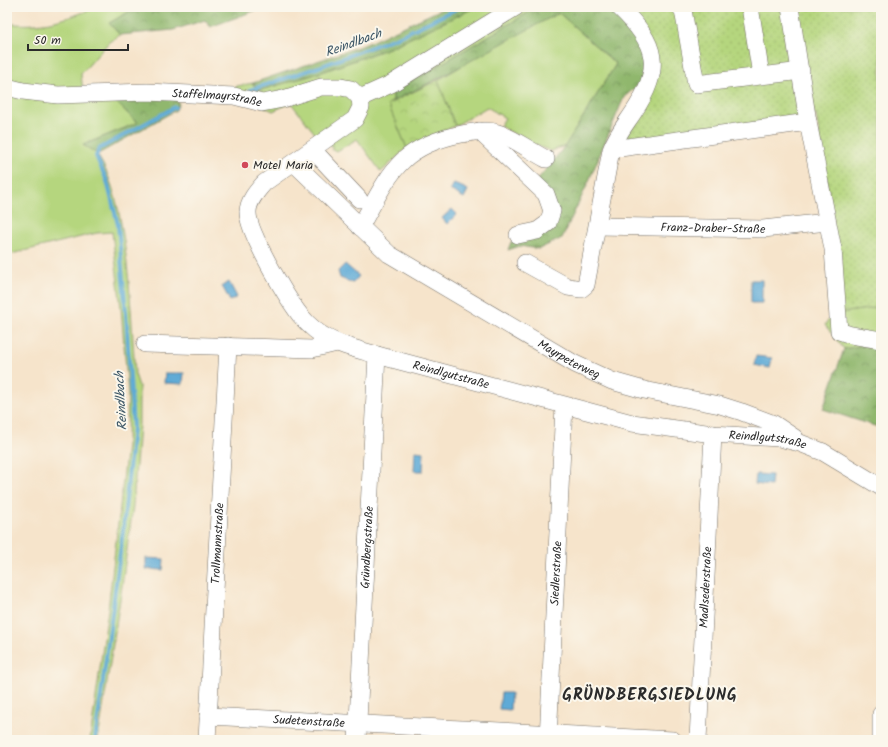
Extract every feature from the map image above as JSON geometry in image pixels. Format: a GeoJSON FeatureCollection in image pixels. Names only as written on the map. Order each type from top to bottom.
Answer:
{"type":"FeatureCollection","features":[{"type":"Feature","properties":{"kind":"street"},"geometry":{"type":"LineString","coordinates":[[360,98],[391,84],[516,7]]}},
{"type":"Feature","properties":{"kind":"street"},"geometry":{"type":"LineString","coordinates":[[525,263],[568,287],[581,289],[586,285],[614,140],[644,96],[653,76],[653,60],[650,46],[643,33],[619,7]]}},
{"type":"Feature","properties":{"kind":"street"},"geometry":{"type":"LineString","coordinates":[[680,7],[683,10],[696,84],[801,71]]}},
{"type":"Feature","properties":{"kind":"street"},"geometry":{"type":"LineString","coordinates":[[750,7],[761,75]]}},
{"type":"Feature","properties":{"kind":"street"},"geometry":{"type":"LineString","coordinates":[[790,7],[808,122],[833,249],[839,331],[851,335],[881,340]]}},
{"type":"Feature","properties":{"kind":"street","name":"Staffelmayrstraße"},"geometry":{"type":"LineString","coordinates":[[7,87],[23,91],[58,95],[147,92],[234,96],[262,103],[283,99],[321,87],[341,87],[351,90],[360,98]]}},
{"type":"Feature","properties":{"kind":"street","name":"Reindlgutstraße"},"geometry":{"type":"LineString","coordinates":[[360,98],[361,107],[355,119],[264,183],[252,197],[248,211],[250,226],[285,292],[300,316],[316,331],[337,343],[377,355],[632,423],[713,434],[754,435],[800,443],[823,452],[881,487]]}},
{"type":"Feature","properties":{"kind":"street"},"geometry":{"type":"LineString","coordinates":[[620,148],[808,122]]}},
{"type":"Feature","properties":{"kind":"street"},"geometry":{"type":"LineString","coordinates":[[479,131],[546,194],[552,211],[548,223],[537,231],[518,235]]}},
{"type":"Feature","properties":{"kind":"street"},"geometry":{"type":"LineString","coordinates":[[360,227],[394,169],[409,154],[431,141],[479,131],[498,132],[546,159]]}},
{"type":"Feature","properties":{"kind":"street"},"geometry":{"type":"LineString","coordinates":[[313,150],[359,199]]}},
{"type":"Feature","properties":{"kind":"street","name":"Mayrpeterweg"},"geometry":{"type":"LineString","coordinates":[[294,163],[389,254],[576,364],[612,381],[644,390],[720,405],[742,412],[774,424],[789,432],[800,443]]}},
{"type":"Feature","properties":{"kind":"street","name":"Franz-Draber-Straße"},"geometry":{"type":"LineString","coordinates":[[598,226],[763,229],[827,222]]}},
{"type":"Feature","properties":{"kind":"street"},"geometry":{"type":"LineString","coordinates":[[145,344],[312,348],[337,343]]}},
{"type":"Feature","properties":{"kind":"street","name":"Trollmannstraße"},"geometry":{"type":"LineString","coordinates":[[207,740],[228,346]]}},
{"type":"Feature","properties":{"kind":"street","name":"Gründbergstraße"},"geometry":{"type":"LineString","coordinates":[[358,732],[377,355]]}},
{"type":"Feature","properties":{"kind":"street","name":"Siedlerstraße"},"geometry":{"type":"LineString","coordinates":[[548,737],[564,406]]}},
{"type":"Feature","properties":{"kind":"street","name":"Madlsederstraße"},"geometry":{"type":"LineString","coordinates":[[698,740],[713,434]]}},
{"type":"Feature","properties":{"kind":"street"},"geometry":{"type":"LineString","coordinates":[[880,740],[881,714]]}},
{"type":"Feature","properties":{"kind":"street","name":"Sudetenstraße"},"geometry":{"type":"LineString","coordinates":[[208,716],[358,732],[674,740]]}},
{"type":"Feature","properties":{"kind":"green space"},"geometry":{"type":"Polygon","coordinates":[[[97,7],[137,7],[110,23],[120,35],[109,42],[81,74],[83,92],[7,84],[7,23],[42,23],[64,19],[97,7]]]}},
{"type":"Feature","properties":{"kind":"green space"},"geometry":{"type":"Polygon","coordinates":[[[137,7],[265,7],[210,27],[205,20],[173,30],[120,35],[109,23],[137,7]]]}},
{"type":"Feature","properties":{"kind":"green space"},"geometry":{"type":"Polygon","coordinates":[[[446,7],[476,7],[389,48],[316,74],[257,91],[253,83],[364,45],[446,7]]]}},
{"type":"Feature","properties":{"kind":"green space"},"geometry":{"type":"Polygon","coordinates":[[[476,7],[538,7],[393,92],[393,101],[388,104],[407,148],[381,172],[357,139],[337,151],[332,150],[333,146],[320,140],[291,103],[273,111],[231,91],[237,86],[253,83],[257,91],[316,74],[389,48],[476,7]]]}},
{"type":"Feature","properties":{"kind":"green space"},"geometry":{"type":"Polygon","coordinates":[[[538,7],[611,7],[635,36],[644,55],[642,82],[624,97],[588,183],[562,238],[539,249],[520,246],[508,250],[511,242],[525,240],[553,226],[538,179],[565,146],[616,64],[559,13],[393,101],[393,92],[538,7]]]}},
{"type":"Feature","properties":{"kind":"green space"},"geometry":{"type":"Polygon","coordinates":[[[627,7],[781,7],[782,12],[825,7],[881,7],[881,307],[840,313],[829,196],[816,114],[617,144],[658,73],[627,7]]]}},
{"type":"Feature","properties":{"kind":"green space"},"geometry":{"type":"Polygon","coordinates":[[[559,13],[616,64],[565,146],[551,151],[532,144],[500,126],[505,118],[487,107],[455,126],[438,80],[500,43],[559,13]]]}},
{"type":"Feature","properties":{"kind":"green space"},"geometry":{"type":"Polygon","coordinates":[[[438,80],[455,126],[407,148],[388,104],[438,80]]]}},
{"type":"Feature","properties":{"kind":"green space"},"geometry":{"type":"Polygon","coordinates":[[[7,90],[110,96],[137,123],[83,145],[97,154],[108,176],[116,201],[127,261],[135,374],[139,386],[139,425],[133,506],[98,740],[90,740],[108,610],[127,446],[128,393],[121,308],[112,232],[97,233],[7,255],[7,90]]]}},
{"type":"Feature","properties":{"kind":"green space"},"geometry":{"type":"Polygon","coordinates":[[[110,96],[174,98],[179,103],[176,110],[98,154],[83,145],[137,123],[110,96]]]}},
{"type":"Feature","properties":{"kind":"green space"},"geometry":{"type":"Polygon","coordinates":[[[881,307],[881,342],[844,349],[825,325],[833,314],[881,307]]]}},
{"type":"Feature","properties":{"kind":"green space"},"geometry":{"type":"Polygon","coordinates":[[[881,342],[881,428],[823,409],[844,349],[881,342]]]}},
{"type":"Feature","properties":{"kind":"water"},"geometry":{"type":"Polygon","coordinates":[[[454,183],[468,190],[464,198],[450,190],[454,183]]]}},
{"type":"Feature","properties":{"kind":"water"},"geometry":{"type":"Polygon","coordinates":[[[452,209],[457,214],[447,224],[442,218],[452,209]]]}},
{"type":"Feature","properties":{"kind":"water"},"geometry":{"type":"Polygon","coordinates":[[[345,264],[359,276],[353,283],[340,278],[338,271],[345,264]]]}},
{"type":"Feature","properties":{"kind":"water"},"geometry":{"type":"Polygon","coordinates":[[[751,280],[762,280],[762,303],[751,303],[751,280]]]}},
{"type":"Feature","properties":{"kind":"water"},"geometry":{"type":"Polygon","coordinates":[[[229,282],[237,297],[230,301],[222,286],[229,282]]]}},
{"type":"Feature","properties":{"kind":"water"},"geometry":{"type":"Polygon","coordinates":[[[756,356],[772,358],[770,368],[754,365],[756,356]]]}},
{"type":"Feature","properties":{"kind":"water"},"geometry":{"type":"Polygon","coordinates":[[[165,373],[184,373],[183,384],[164,383],[165,373]]]}},
{"type":"Feature","properties":{"kind":"water"},"geometry":{"type":"Polygon","coordinates":[[[415,451],[424,452],[423,471],[414,471],[415,451]]]}},
{"type":"Feature","properties":{"kind":"water"},"geometry":{"type":"Polygon","coordinates":[[[756,474],[772,475],[771,486],[755,484],[756,474]]]}},
{"type":"Feature","properties":{"kind":"water"},"geometry":{"type":"Polygon","coordinates":[[[146,558],[164,559],[163,570],[146,569],[146,558]]]}},
{"type":"Feature","properties":{"kind":"water"},"geometry":{"type":"Polygon","coordinates":[[[501,693],[511,693],[510,710],[499,709],[501,693]]]}},
{"type":"Feature","properties":{"kind":"waterway","name":"Reindlbach"},"geometry":{"type":"LineString","coordinates":[[250,90],[319,67],[400,36],[460,7]]}},
{"type":"Feature","properties":{"kind":"waterway","name":"Reindlbach"},"geometry":{"type":"LineString","coordinates":[[95,740],[123,531],[133,428],[126,313],[118,225],[107,181],[96,156],[99,149],[175,107]]}},
{"type":"Feature","properties":{"kind":"place","name":"Motel Maria"},"geometry":{"type":"Point","coordinates":[245,165]}},
{"type":"Feature","properties":{"kind":"district","name":"GRÜNDBERGSIEDLUNG"},"geometry":{"type":"Point","coordinates":[650,694]}}]}
